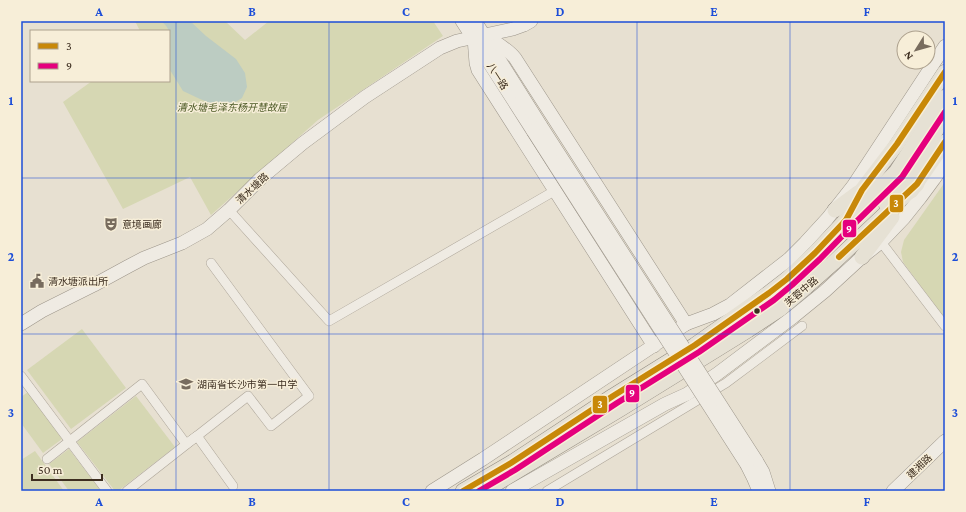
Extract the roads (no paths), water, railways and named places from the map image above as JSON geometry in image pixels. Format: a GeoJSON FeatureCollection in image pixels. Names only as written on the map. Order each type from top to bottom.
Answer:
{"type":"FeatureCollection","features":[{"type":"Feature","properties":{"kind":"main road"},"geometry":{"type":"LineString","coordinates":[[846,220],[862,190],[901,139],[945,72]]}},
{"type":"Feature","properties":{"kind":"main road"},"geometry":{"type":"LineString","coordinates":[[846,220],[896,172],[945,97]]}},
{"type":"Feature","properties":{"kind":"main road"},"geometry":{"type":"LineString","coordinates":[[865,232],[945,117]]}},
{"type":"Feature","properties":{"kind":"main road"},"geometry":{"type":"LineString","coordinates":[[862,257],[917,184],[945,142]]}},
{"type":"Feature","properties":{"kind":"main road"},"geometry":{"type":"LineString","coordinates":[[865,232],[917,184]]}},
{"type":"Feature","properties":{"kind":"main road"},"geometry":{"type":"LineString","coordinates":[[835,210],[862,190]]}},
{"type":"Feature","properties":{"kind":"main road","name":"芙蓉中路"},"geometry":{"type":"LineString","coordinates":[[463,491],[511,463],[695,345],[763,297],[787,279],[815,253],[846,220]]}},
{"type":"Feature","properties":{"kind":"main road","name":"芙蓉中路"},"geometry":{"type":"LineString","coordinates":[[484,491],[748,330],[773,313],[806,287],[865,232]]}},
{"type":"Feature","properties":{"kind":"street","name":"八一路"},"geometry":{"type":"LineString","coordinates":[[462,21],[479,37],[752,463]]}},
{"type":"Feature","properties":{"kind":"street","name":"八一路"},"geometry":{"type":"LineString","coordinates":[[475,21],[479,37]]}},
{"type":"Feature","properties":{"kind":"street","name":"清水塘路"},"geometry":{"type":"LineString","coordinates":[[21,324],[47,308],[127,267],[207,229],[229,210],[260,179],[325,126],[365,97],[440,48],[457,41],[513,29],[531,21]]}},
{"type":"Feature","properties":{"kind":"street"},"geometry":{"type":"LineString","coordinates":[[654,346],[556,190],[478,70],[476,63],[479,37],[511,52],[686,324]]}},
{"type":"Feature","properties":{"kind":"street"},"geometry":{"type":"LineString","coordinates":[[432,491],[483,459],[686,324],[713,314],[730,305],[789,258],[835,210],[854,186],[945,46]]}},
{"type":"Feature","properties":{"kind":"street"},"geometry":{"type":"LineString","coordinates":[[512,491],[665,404],[687,394],[717,374],[793,317],[881,242],[904,218],[945,163]]}},
{"type":"Feature","properties":{"kind":"street"},"geometry":{"type":"LineString","coordinates":[[229,210],[329,321],[556,190]]}},
{"type":"Feature","properties":{"kind":"street"},"geometry":{"type":"LineString","coordinates":[[881,242],[945,326]]}},
{"type":"Feature","properties":{"kind":"street"},"geometry":{"type":"LineString","coordinates":[[127,491],[248,396],[271,426],[309,396],[211,263]]}},
{"type":"Feature","properties":{"kind":"street"},"geometry":{"type":"LineString","coordinates":[[547,491],[726,383],[802,326]]}},
{"type":"Feature","properties":{"kind":"street"},"geometry":{"type":"LineString","coordinates":[[21,376],[107,491]]}},
{"type":"Feature","properties":{"kind":"street"},"geometry":{"type":"LineString","coordinates":[[47,459],[142,384],[186,444]]}},
{"type":"Feature","properties":{"kind":"street"},"geometry":{"type":"LineString","coordinates":[[197,436],[233,486]]}},
{"type":"Feature","properties":{"kind":"street","name":"建湘路"},"geometry":{"type":"LineString","coordinates":[[893,491],[945,441]]}},
{"type":"Feature","properties":{"kind":"street"},"geometry":{"type":"LineString","coordinates":[[752,463],[753,477],[758,491]]}},
{"type":"Feature","properties":{"kind":"street"},"geometry":{"type":"LineString","coordinates":[[752,463],[763,472],[769,491]]}},
{"type":"Feature","properties":{"kind":"place","name":"意境画廊"},"geometry":{"type":"Point","coordinates":[111,224]}},
{"type":"Feature","properties":{"kind":"place","name":"清水塘派出所"},"geometry":{"type":"Point","coordinates":[37,281]}},
{"type":"Feature","properties":{"kind":"place","name":"湖南省长沙市第一中学"},"geometry":{"type":"Point","coordinates":[186,384]}},
{"type":"Feature","properties":{"kind":"park label","name":"清水塘毛泽东杨开慧故居"},"geometry":{"type":"Point","coordinates":[232,107]}}]}
